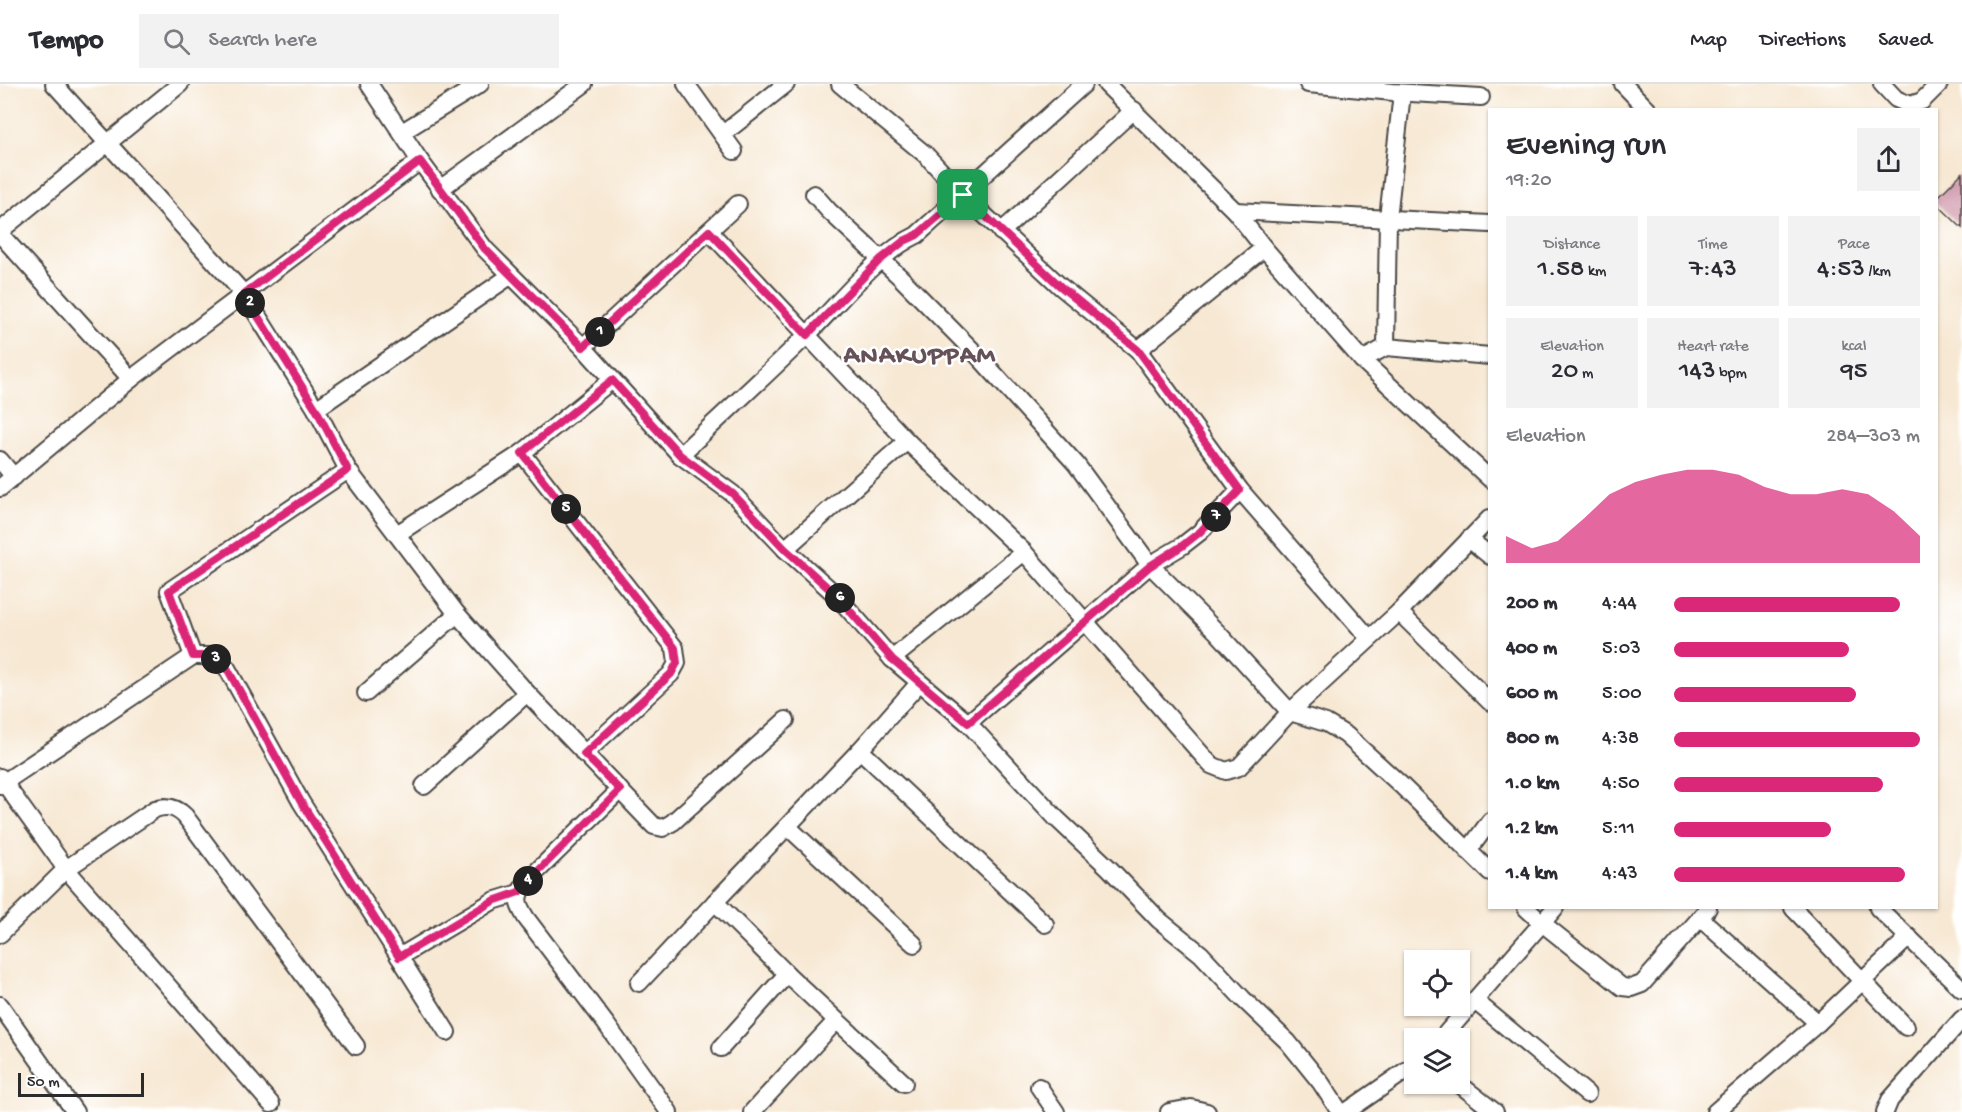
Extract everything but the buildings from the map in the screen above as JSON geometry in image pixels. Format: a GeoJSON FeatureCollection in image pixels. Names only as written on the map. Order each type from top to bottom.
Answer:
{"type":"FeatureCollection","features":[{"type":"Feature","properties":{"kind":"street"},"geometry":{"type":"LineString","coordinates":[[54,84],[244,294],[316,409],[348,470],[457,614],[527,693],[654,826],[663,828],[673,822],[786,720]]}},
{"type":"Feature","properties":{"kind":"street"},"geometry":{"type":"LineString","coordinates":[[131,379],[0,233],[180,84]]}},
{"type":"Feature","properties":{"kind":"street"},"geometry":{"type":"LineString","coordinates":[[369,84],[440,189],[485,249],[510,276],[583,347],[680,455],[733,494],[785,549],[836,595],[892,659],[968,723],[1056,818],[1159,920],[1201,954],[1288,1042],[1321,1083],[1340,1112]]}},
{"type":"Feature","properties":{"kind":"street"},"geometry":{"type":"LineString","coordinates":[[402,132],[480,84]]}},
{"type":"Feature","properties":{"kind":"street"},"geometry":{"type":"LineString","coordinates":[[440,189],[584,84]]}},
{"type":"Feature","properties":{"kind":"street"},"geometry":{"type":"LineString","coordinates":[[686,84],[734,151]]}},
{"type":"Feature","properties":{"kind":"street"},"geometry":{"type":"LineString","coordinates":[[723,134],[786,84]]}},
{"type":"Feature","properties":{"kind":"street"},"geometry":{"type":"LineString","coordinates":[[840,84],[926,154],[1001,232],[1060,286],[1138,350],[1240,490],[1369,638]]}},
{"type":"Feature","properties":{"kind":"street"},"geometry":{"type":"LineString","coordinates":[[680,455],[807,335],[880,260],[904,241],[917,235],[1084,84]]}},
{"type":"Feature","properties":{"kind":"street"},"geometry":{"type":"LineString","coordinates":[[1106,84],[1235,211],[1264,248],[1362,360],[1488,477]]}},
{"type":"Feature","properties":{"kind":"street"},"geometry":{"type":"LineString","coordinates":[[1308,84],[1481,97]]}},
{"type":"Feature","properties":{"kind":"street"},"geometry":{"type":"LineString","coordinates":[[1623,84],[1646,108]]}},
{"type":"Feature","properties":{"kind":"street"},"geometry":{"type":"LineString","coordinates":[[1882,84],[1896,99],[1910,105],[1922,101],[1939,84]]}},
{"type":"Feature","properties":{"kind":"street"},"geometry":{"type":"LineString","coordinates":[[1386,346],[1388,218],[1396,90]]}},
{"type":"Feature","properties":{"kind":"street"},"geometry":{"type":"LineString","coordinates":[[1001,232],[1134,110]]}},
{"type":"Feature","properties":{"kind":"street"},"geometry":{"type":"LineString","coordinates":[[0,488],[131,379],[420,161]]}},
{"type":"Feature","properties":{"kind":"street"},"geometry":{"type":"LineString","coordinates":[[814,194],[979,357],[1076,464],[1150,566],[1217,632],[1290,712],[1326,723],[1346,735],[1488,870]]}},
{"type":"Feature","properties":{"kind":"street"},"geometry":{"type":"LineString","coordinates":[[583,347],[738,204]]}},
{"type":"Feature","properties":{"kind":"street"},"geometry":{"type":"LineString","coordinates":[[1235,211],[1488,224]]}},
{"type":"Feature","properties":{"kind":"street"},"geometry":{"type":"LineString","coordinates":[[709,231],[908,441],[1024,552],[1211,765],[1226,771],[1239,767],[1290,712],[1399,612],[1488,520]]}},
{"type":"Feature","properties":{"kind":"street"},"geometry":{"type":"LineString","coordinates":[[1138,350],[1264,248]]}},
{"type":"Feature","properties":{"kind":"street"},"geometry":{"type":"LineString","coordinates":[[316,409],[510,276]]}},
{"type":"Feature","properties":{"kind":"street"},"geometry":{"type":"LineString","coordinates":[[1362,360],[1386,346],[1488,356]]}},
{"type":"Feature","properties":{"kind":"street"},"geometry":{"type":"LineString","coordinates":[[397,534],[522,453],[612,380]]}},
{"type":"Feature","properties":{"kind":"street"},"geometry":{"type":"LineString","coordinates":[[785,549],[908,441]]}},
{"type":"Feature","properties":{"kind":"street"},"geometry":{"type":"LineString","coordinates":[[522,453],[675,648],[677,663],[671,674],[584,754]]}},
{"type":"Feature","properties":{"kind":"street"},"geometry":{"type":"LineString","coordinates":[[0,460],[14,477]]}},
{"type":"Feature","properties":{"kind":"street"},"geometry":{"type":"LineString","coordinates":[[193,656],[169,591],[348,470]]}},
{"type":"Feature","properties":{"kind":"street"},"geometry":{"type":"LineString","coordinates":[[968,723],[1150,566],[1200,532],[1240,490]]}},
{"type":"Feature","properties":{"kind":"street"},"geometry":{"type":"LineString","coordinates":[[1469,539],[1488,554]]}},
{"type":"Feature","properties":{"kind":"street"},"geometry":{"type":"LineString","coordinates":[[892,659],[1024,552]]}},
{"type":"Feature","properties":{"kind":"street"},"geometry":{"type":"LineString","coordinates":[[1399,612],[1488,700]]}},
{"type":"Feature","properties":{"kind":"street"},"geometry":{"type":"LineString","coordinates":[[366,693],[457,614]]}},
{"type":"Feature","properties":{"kind":"street"},"geometry":{"type":"LineString","coordinates":[[271,1104],[66,869],[1,781],[193,656],[212,656],[227,668],[301,802],[447,1032]]}},
{"type":"Feature","properties":{"kind":"street"},"geometry":{"type":"LineString","coordinates":[[639,983],[860,750],[919,683]]}},
{"type":"Feature","properties":{"kind":"street"},"geometry":{"type":"LineString","coordinates":[[423,786],[527,693]]}},
{"type":"Feature","properties":{"kind":"street"},"geometry":{"type":"LineString","coordinates":[[860,750],[1045,924]]}},
{"type":"Feature","properties":{"kind":"street"},"geometry":{"type":"LineString","coordinates":[[399,957],[493,901],[519,892],[620,790]]}},
{"type":"Feature","properties":{"kind":"street"},"geometry":{"type":"LineString","coordinates":[[0,934],[66,869],[155,809],[164,806],[179,810],[356,1046]]}},
{"type":"Feature","properties":{"kind":"street"},"geometry":{"type":"LineString","coordinates":[[1468,851],[1488,824]]}},
{"type":"Feature","properties":{"kind":"street"},"geometry":{"type":"LineString","coordinates":[[788,827],[914,944]]}},
{"type":"Feature","properties":{"kind":"street"},"geometry":{"type":"LineString","coordinates":[[519,892],[520,908],[526,918],[669,1112]]}},
{"type":"Feature","properties":{"kind":"street"},"geometry":{"type":"LineString","coordinates":[[715,902],[836,1021],[904,1083]]}},
{"type":"Feature","properties":{"kind":"street"},"geometry":{"type":"LineString","coordinates":[[1527,909],[1622,987],[1631,988],[1642,984],[1704,913],[1818,1023]]}},
{"type":"Feature","properties":{"kind":"street"},"geometry":{"type":"LineString","coordinates":[[1451,1028],[1554,909]]}},
{"type":"Feature","properties":{"kind":"street"},"geometry":{"type":"LineString","coordinates":[[1794,909],[1906,1027]]}},
{"type":"Feature","properties":{"kind":"street"},"geometry":{"type":"LineString","coordinates":[[1879,909],[1962,989]]}},
{"type":"Feature","properties":{"kind":"street"},"geometry":{"type":"LineString","coordinates":[[1715,1112],[1818,1023],[1909,937]]}},
{"type":"Feature","properties":{"kind":"street"},"geometry":{"type":"LineString","coordinates":[[721,1048],[788,974]]}},
{"type":"Feature","properties":{"kind":"street"},"geometry":{"type":"LineString","coordinates":[[1475,1001],[1587,1094]]}},
{"type":"Feature","properties":{"kind":"street"},"geometry":{"type":"LineString","coordinates":[[0,1005],[75,1112]]}},
{"type":"Feature","properties":{"kind":"street"},"geometry":{"type":"LineString","coordinates":[[1885,1112],[1890,1100],[1962,1019]]}},
{"type":"Feature","properties":{"kind":"street"},"geometry":{"type":"LineString","coordinates":[[752,1112],[836,1021]]}},
{"type":"Feature","properties":{"kind":"street"},"geometry":{"type":"LineString","coordinates":[[1346,1112],[1404,1072]]}},
{"type":"Feature","properties":{"kind":"street"},"geometry":{"type":"LineString","coordinates":[[1038,1087],[1056,1112]]}},
{"type":"Feature","properties":{"kind":"street"},"geometry":{"type":"LineString","coordinates":[[1470,1092],[1495,1112]]}},
{"type":"Feature","properties":{"kind":"street"},"geometry":{"type":"LineString","coordinates":[[1169,1112],[1191,1108],[1207,1112]]}},
{"type":"Feature","properties":{"kind":"district","name":"ANAKUPPAM"},"geometry":{"type":"Point","coordinates":[920,357]}},
{"type":"Feature","properties":{"kind":"route"},"geometry":{"type":"LineString","coordinates":[[420,161],[485,249],[583,347],[709,231],[807,335],[880,260],[904,241],[917,235],[963,195],[1060,286],[1138,350],[1240,490],[1200,532],[1150,566],[968,723],[892,659],[836,595],[785,549],[733,494],[680,455],[612,380],[522,453],[675,648],[677,663],[671,674],[584,754],[620,790],[519,892],[493,901],[399,957],[301,802],[227,668],[212,656],[193,656],[169,591],[202,571],[348,470],[316,409],[244,294],[420,161]]}}]}
